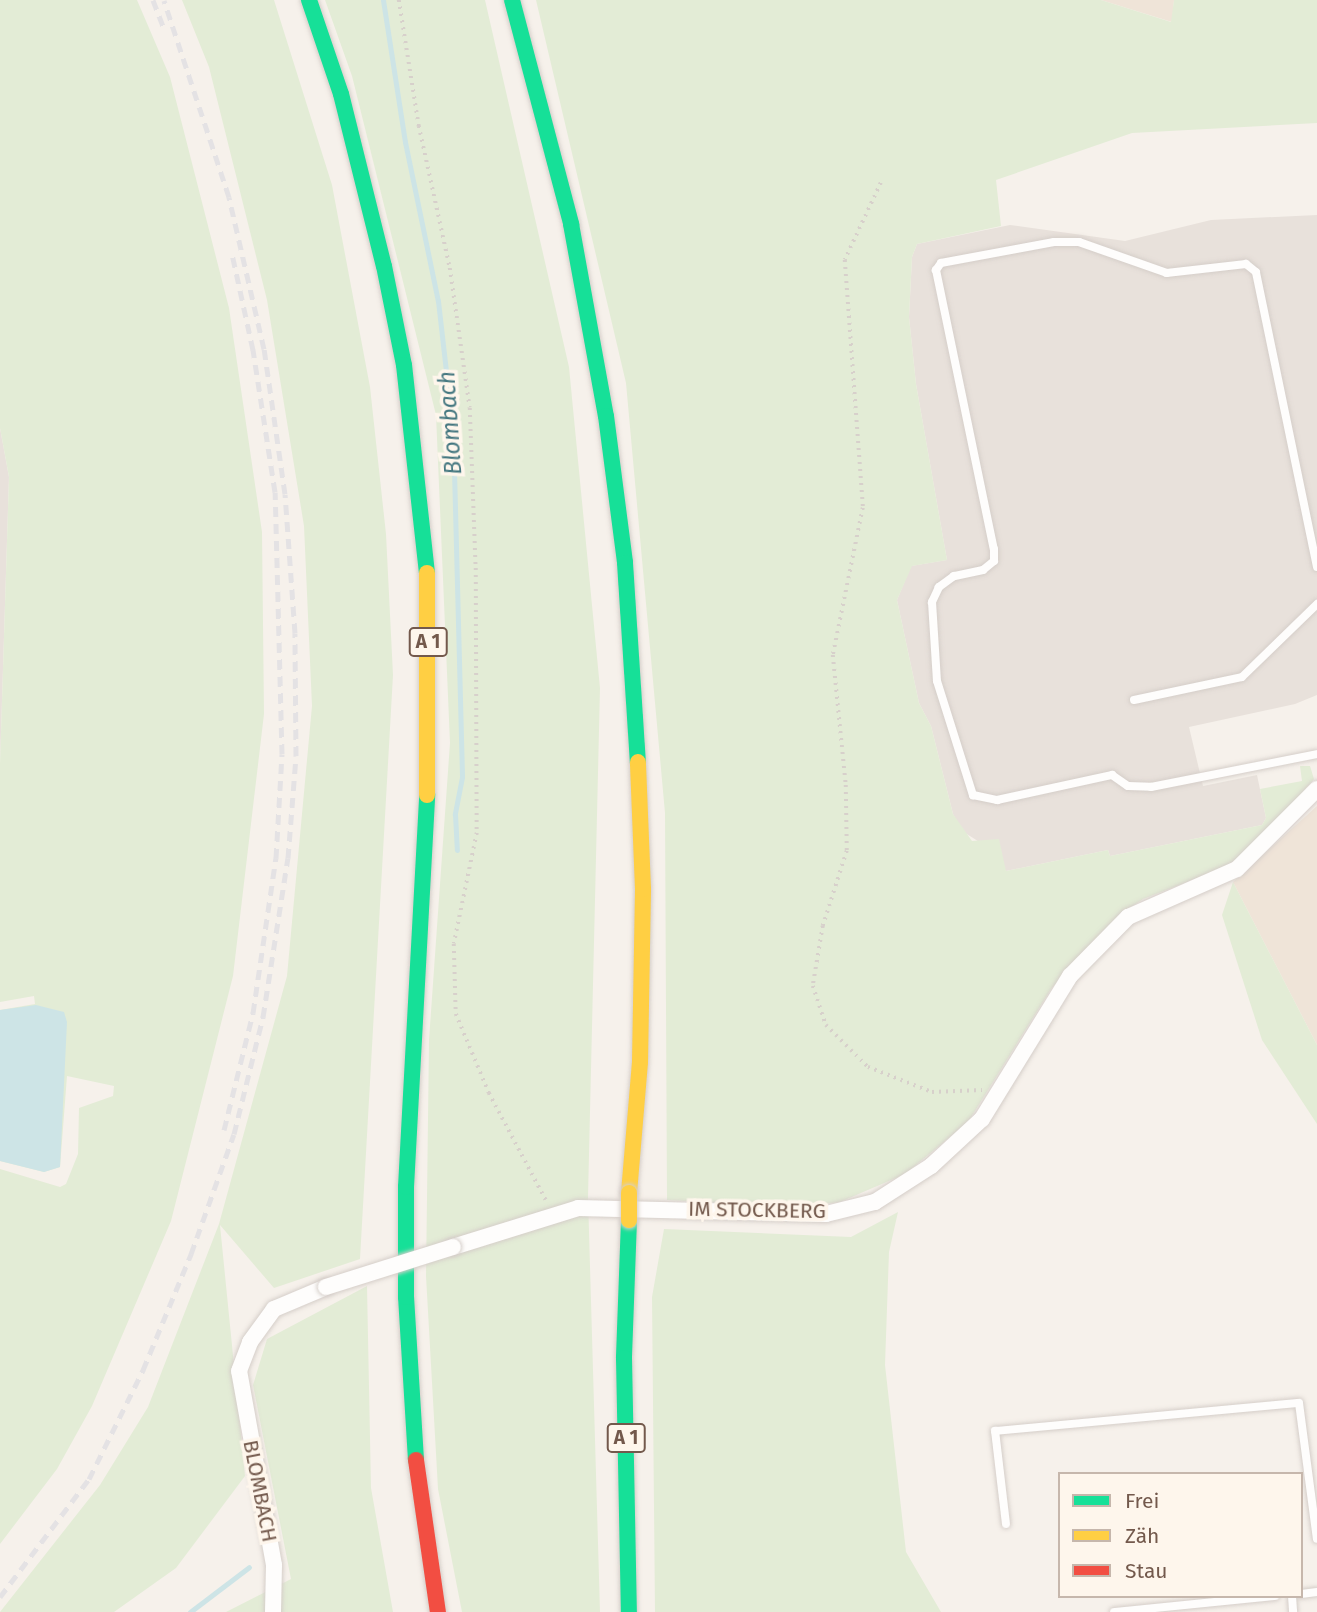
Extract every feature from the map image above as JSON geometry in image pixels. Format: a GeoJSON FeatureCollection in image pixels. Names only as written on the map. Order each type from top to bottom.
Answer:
{"type":"FeatureCollection","features":[{"type":"Feature","properties":{"kind":"highway","name":"A 1"},"geometry":{"type":"LineString","coordinates":[[309,0],[341,94],[384,266],[404,365],[427,575],[428,785],[406,1187],[406,1297],[416,1457],[438,1612]]}},
{"type":"Feature","properties":{"kind":"highway","name":"A 1"},"geometry":{"type":"LineString","coordinates":[[512,0],[571,224],[606,416],[625,563],[643,889],[640,1062],[629,1193],[624,1358],[629,1612]]}},
{"type":"Feature","properties":{"kind":"street","name":"IM STOCKBERG"},"geometry":{"type":"LineString","coordinates":[[239,1371],[250,1342],[274,1309],[326,1287],[552,1215],[599,1206],[789,1214],[853,1209],[885,1197],[931,1166],[982,1119],[1070,976],[1128,917],[1237,869],[1317,789]]}},
{"type":"Feature","properties":{"kind":"street","name":"BLOMBACH"},"geometry":{"type":"LineString","coordinates":[[239,1371],[274,1565],[273,1612]]}},
{"type":"Feature","properties":{"kind":"lane"},"geometry":{"type":"LineString","coordinates":[[1317,567],[1256,272],[1245,264],[1167,273],[1079,242],[1054,242],[941,263],[936,270],[994,549],[994,561],[983,570],[954,576],[939,586],[932,602],[937,681],[974,796],[997,800],[1112,775],[1128,786],[1151,787],[1317,754]]}},
{"type":"Feature","properties":{"kind":"lane"},"geometry":{"type":"LineString","coordinates":[[1134,700],[1242,677],[1317,604]]}},
{"type":"Feature","properties":{"kind":"lane"},"geometry":{"type":"LineString","coordinates":[[1006,1524],[995,1431],[1300,1403],[1317,1539]]}},
{"type":"Feature","properties":{"kind":"lane"},"geometry":{"type":"LineString","coordinates":[[1114,1612],[1255,1598]]}},
{"type":"Feature","properties":{"kind":"path"},"geometry":{"type":"LineString","coordinates":[[399,0],[419,126],[450,268],[470,408],[476,568],[477,833],[454,944],[456,1014],[489,1093],[552,1215]]}},
{"type":"Feature","properties":{"kind":"path"},"geometry":{"type":"LineString","coordinates":[[881,183],[845,260],[863,508],[833,655],[846,785],[847,851],[823,926],[813,986],[826,1025],[868,1067],[932,1092],[1001,1089]]}},
{"type":"Feature","properties":{"kind":"shaded area"},"geometry":{"type":"Polygon","coordinates":[[[1101,0],[1174,0],[1172,22],[1101,0]]]}},
{"type":"Feature","properties":{"kind":"shaded area"},"geometry":{"type":"Polygon","coordinates":[[[1317,215],[1317,695],[1295,704],[1189,727],[1203,786],[1257,775],[1266,818],[1262,825],[1110,856],[1108,850],[1006,871],[981,843],[962,831],[953,814],[931,726],[919,703],[897,600],[911,566],[947,560],[916,384],[909,317],[912,257],[917,244],[1010,225],[1125,241],[1211,220],[1317,215]]]}},
{"type":"Feature","properties":{"kind":"shaded area"},"geometry":{"type":"Polygon","coordinates":[[[0,428],[9,477],[0,764],[0,428]]]}},
{"type":"Feature","properties":{"kind":"shaded area"},"geometry":{"type":"Polygon","coordinates":[[[1317,806],[1317,1045],[1233,882],[1317,806]]]}},
{"type":"Feature","properties":{"kind":"green space"},"geometry":{"type":"Polygon","coordinates":[[[0,0],[137,0],[170,77],[229,308],[262,532],[264,714],[233,976],[171,1221],[92,1406],[57,1469],[0,1544],[0,1169],[60,1187],[66,1184],[78,1154],[79,1108],[113,1096],[114,1086],[67,1076],[60,1167],[44,1172],[0,1161],[0,1010],[35,1004],[34,996],[0,1002],[0,764],[9,477],[0,428],[0,0]]]}},
{"type":"Feature","properties":{"kind":"green space"},"geometry":{"type":"Polygon","coordinates":[[[182,0],[274,0],[332,185],[370,387],[386,534],[393,675],[360,1259],[274,1288],[220,1225],[245,1476],[176,1568],[114,1612],[0,1612],[100,1485],[148,1407],[219,1224],[287,976],[312,706],[304,526],[267,300],[209,67],[182,0]]]}},
{"type":"Feature","properties":{"kind":"green space"},"geometry":{"type":"Polygon","coordinates":[[[325,0],[485,0],[569,367],[600,688],[588,1197],[600,1612],[462,1612],[438,1489],[426,1276],[429,1040],[450,743],[436,415],[352,76],[325,0]]]}},
{"type":"Feature","properties":{"kind":"green space"},"geometry":{"type":"Polygon","coordinates":[[[536,0],[1101,0],[1171,22],[1174,0],[1317,0],[1317,123],[1132,133],[996,180],[1001,226],[917,244],[912,257],[909,317],[916,384],[947,560],[912,566],[897,600],[919,703],[931,726],[953,814],[972,841],[999,839],[1006,871],[1108,850],[1110,856],[1262,825],[1266,818],[1260,789],[1302,781],[1300,766],[1310,766],[1314,779],[1259,841],[1228,866],[1143,899],[1118,916],[1051,989],[968,1122],[905,1174],[840,1202],[799,1207],[667,1200],[665,813],[626,383],[536,0]]]}},
{"type":"Feature","properties":{"kind":"green space"},"geometry":{"type":"Polygon","coordinates":[[[1233,882],[1317,1045],[1317,1124],[1262,1040],[1222,915],[1233,882]]]}},
{"type":"Feature","properties":{"kind":"green space"},"geometry":{"type":"Polygon","coordinates":[[[898,1212],[889,1252],[885,1365],[906,1552],[941,1612],[655,1612],[652,1297],[664,1229],[851,1237],[898,1212]]]}},
{"type":"Feature","properties":{"kind":"green space"},"geometry":{"type":"Polygon","coordinates":[[[367,1286],[371,1488],[393,1612],[226,1612],[291,1579],[253,1385],[267,1339],[367,1286]]]}},
{"type":"Feature","properties":{"kind":"water"},"geometry":{"type":"Polygon","coordinates":[[[36,1005],[64,1012],[67,1022],[60,1167],[44,1172],[0,1161],[0,1010],[36,1005]]]}},
{"type":"Feature","properties":{"kind":"waterway","name":"Blombach"},"geometry":{"type":"LineString","coordinates":[[383,0],[405,142],[438,301],[453,432],[462,777],[455,814],[457,850]]}},
{"type":"Feature","properties":{"kind":"waterway","name":"Blombach"},"geometry":{"type":"LineString","coordinates":[[190,1612],[249,1567]]}},
{"type":"Feature","properties":{"kind":"railway"},"geometry":{"type":"LineString","coordinates":[[153,0],[164,29]]}},
{"type":"Feature","properties":{"kind":"railway"},"geometry":{"type":"LineString","coordinates":[[0,1597],[89,1479],[143,1370],[191,1254],[234,1134],[263,1017],[288,858],[296,756],[295,633],[285,494],[264,349],[229,197],[164,0]]}},
{"type":"Feature","properties":{"kind":"railway"},"geometry":{"type":"LineString","coordinates":[[224,1130],[253,1013],[276,858],[282,754],[275,492],[253,350],[232,254]]}},
{"type":"Feature","properties":{"kind":"traffic: fast"},"geometry":{"type":"LineString","coordinates":[[309,0],[341,94],[384,266],[404,365],[427,573]]}},
{"type":"Feature","properties":{"kind":"traffic: fast"},"geometry":{"type":"LineString","coordinates":[[512,0],[571,224],[606,416],[625,563],[638,762]]}},
{"type":"Feature","properties":{"kind":"traffic: fast"},"geometry":{"type":"LineString","coordinates":[[416,1460],[406,1297],[406,1187],[427,795]]}},
{"type":"Feature","properties":{"kind":"traffic: fast"},"geometry":{"type":"LineString","coordinates":[[629,1220],[624,1358],[629,1612]]}},
{"type":"Feature","properties":{"kind":"traffic: slow"},"geometry":{"type":"LineString","coordinates":[[427,573],[427,795]]}},
{"type":"Feature","properties":{"kind":"traffic: slow"},"geometry":{"type":"LineString","coordinates":[[629,1193],[640,1062],[643,889],[638,762]]}},
{"type":"Feature","properties":{"kind":"traffic: slow"},"geometry":{"type":"LineString","coordinates":[[629,1193],[629,1220]]}},
{"type":"Feature","properties":{"kind":"traffic: jam"},"geometry":{"type":"LineString","coordinates":[[416,1460],[438,1612]]}}]}
